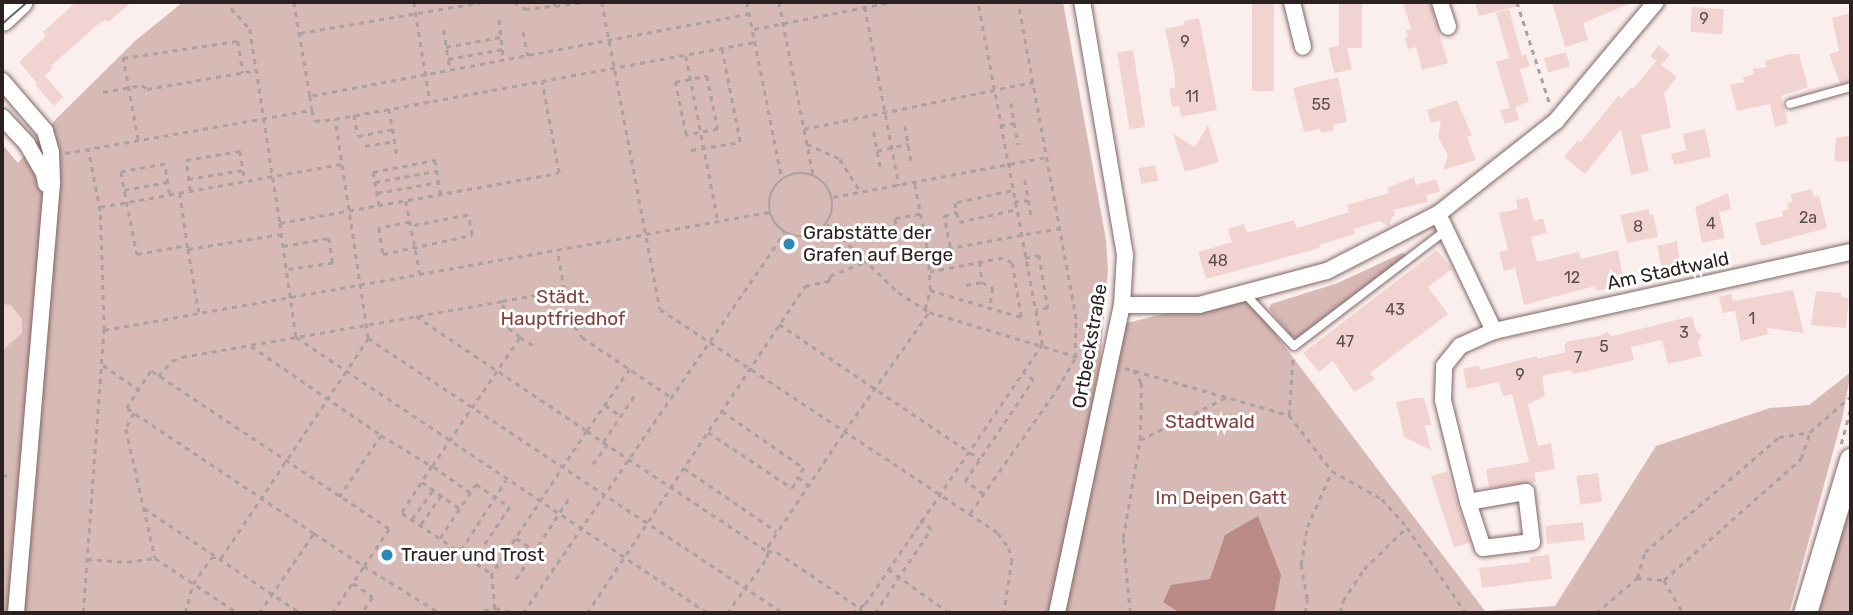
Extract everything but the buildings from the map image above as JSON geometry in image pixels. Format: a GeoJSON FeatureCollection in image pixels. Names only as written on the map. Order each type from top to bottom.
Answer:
{"type":"FeatureCollection","features":[{"type":"Feature","properties":{"kind":"main road"},"geometry":{"type":"LineString","coordinates":[[2,19],[20,2]]}},
{"type":"Feature","properties":{"kind":"main road"},"geometry":{"type":"LineString","coordinates":[[1805,613],[1851,460]]}},
{"type":"Feature","properties":{"kind":"street","name":"Ortbeckstraße"},"geometry":{"type":"LineString","coordinates":[[1057,613],[1122,305],[1125,255],[1082,2]]}},
{"type":"Feature","properties":{"kind":"street"},"geometry":{"type":"LineString","coordinates":[[1292,2],[1303,47]]}},
{"type":"Feature","properties":{"kind":"street"},"geometry":{"type":"LineString","coordinates":[[1440,2],[1447,27]]}},
{"type":"Feature","properties":{"kind":"street"},"geometry":{"type":"LineString","coordinates":[[1122,305],[1199,305],[1245,294],[1347,262],[1438,214],[1556,121],[1656,2]]}},
{"type":"Feature","properties":{"kind":"street"},"geometry":{"type":"LineString","coordinates":[[2,81],[45,131],[51,152],[16,613]]}},
{"type":"Feature","properties":{"kind":"street"},"geometry":{"type":"LineString","coordinates":[[2,117],[27,144],[39,162],[44,173],[48,207]]}},
{"type":"Feature","properties":{"kind":"street"},"geometry":{"type":"LineString","coordinates":[[1438,214],[1494,331]]}},
{"type":"Feature","properties":{"kind":"street","name":"Am Stadtwald"},"geometry":{"type":"LineString","coordinates":[[1468,502],[1526,492],[1532,542],[1483,548],[1468,502],[1443,400],[1444,366],[1460,346],[1494,331],[1851,252]]}},
{"type":"Feature","properties":{"kind":"lane"},"geometry":{"type":"LineString","coordinates":[[1790,104],[1851,87]]}},
{"type":"Feature","properties":{"kind":"lane"},"geometry":{"type":"LineString","coordinates":[[1245,294],[1294,346],[1445,230]]}},
{"type":"Feature","properties":{"kind":"path"},"geometry":{"type":"LineString","coordinates":[[295,2],[315,121],[755,43]]}},
{"type":"Feature","properties":{"kind":"path"},"geometry":{"type":"LineString","coordinates":[[414,2],[430,102]]}},
{"type":"Feature","properties":{"kind":"path"},"geometry":{"type":"LineString","coordinates":[[300,33],[484,2]]}},
{"type":"Feature","properties":{"kind":"path"},"geometry":{"type":"LineString","coordinates":[[514,2],[525,9],[585,2]]}},
{"type":"Feature","properties":{"kind":"path"},"geometry":{"type":"LineString","coordinates":[[602,2],[660,309],[998,533],[1009,548],[1012,560],[1004,613]]}},
{"type":"Feature","properties":{"kind":"path"},"geometry":{"type":"LineString","coordinates":[[747,2],[782,179]]}},
{"type":"Feature","properties":{"kind":"path"},"geometry":{"type":"LineString","coordinates":[[779,2],[813,174]]}},
{"type":"Feature","properties":{"kind":"path"},"geometry":{"type":"LineString","coordinates":[[752,29],[891,2]]}},
{"type":"Feature","properties":{"kind":"path"},"geometry":{"type":"LineString","coordinates":[[852,613],[860,608],[888,569],[1042,345],[1006,165],[978,2]]}},
{"type":"Feature","properties":{"kind":"path"},"geometry":{"type":"LineString","coordinates":[[970,513],[1057,389],[1075,358],[1076,319],[1018,2]]}},
{"type":"Feature","properties":{"kind":"path"},"geometry":{"type":"LineString","coordinates":[[1517,2],[1556,121]]}},
{"type":"Feature","properties":{"kind":"path"},"geometry":{"type":"LineString","coordinates":[[865,7],[899,187]]}},
{"type":"Feature","properties":{"kind":"path"},"geometry":{"type":"LineString","coordinates":[[231,8],[250,29],[296,337],[708,613]]}},
{"type":"Feature","properties":{"kind":"path"},"geometry":{"type":"LineString","coordinates":[[310,96],[750,14]]}},
{"type":"Feature","properties":{"kind":"path"},"geometry":{"type":"LineString","coordinates":[[499,20],[504,60]]}},
{"type":"Feature","properties":{"kind":"path"},"geometry":{"type":"LineString","coordinates":[[444,30],[450,70]]}},
{"type":"Feature","properties":{"kind":"path"},"geometry":{"type":"LineString","coordinates":[[523,32],[528,55]]}},
{"type":"Feature","properties":{"kind":"path"},"geometry":{"type":"LineString","coordinates":[[446,47],[501,37]]}},
{"type":"Feature","properties":{"kind":"path"},"geometry":{"type":"LineString","coordinates":[[138,140],[123,58],[238,41],[243,73]]}},
{"type":"Feature","properties":{"kind":"path"},"geometry":{"type":"LineString","coordinates":[[448,59],[503,49]]}},
{"type":"Feature","properties":{"kind":"path"},"geometry":{"type":"LineString","coordinates":[[691,150],[740,142],[722,49]]}},
{"type":"Feature","properties":{"kind":"path"},"geometry":{"type":"LineString","coordinates":[[686,55],[718,221]]}},
{"type":"Feature","properties":{"kind":"path"},"geometry":{"type":"LineString","coordinates":[[103,92],[142,85],[147,89],[257,70]]}},
{"type":"Feature","properties":{"kind":"path"},"geometry":{"type":"LineString","coordinates":[[707,76],[718,129],[686,135],[675,82],[691,78],[707,76]]}},
{"type":"Feature","properties":{"kind":"path"},"geometry":{"type":"LineString","coordinates":[[280,223],[559,173],[542,82]]}},
{"type":"Feature","properties":{"kind":"path"},"geometry":{"type":"LineString","coordinates":[[804,129],[1033,82]]}},
{"type":"Feature","properties":{"kind":"path"},"geometry":{"type":"LineString","coordinates":[[1011,103],[1018,144]]}},
{"type":"Feature","properties":{"kind":"path"},"geometry":{"type":"LineString","coordinates":[[389,109],[397,154]]}},
{"type":"Feature","properties":{"kind":"path"},"geometry":{"type":"LineString","coordinates":[[51,152],[88,149],[312,110]]}},
{"type":"Feature","properties":{"kind":"path"},"geometry":{"type":"LineString","coordinates":[[354,115],[358,136],[393,130]]}},
{"type":"Feature","properties":{"kind":"path"},"geometry":{"type":"LineString","coordinates":[[221,558],[368,338],[335,119]]}},
{"type":"Feature","properties":{"kind":"path"},"geometry":{"type":"LineString","coordinates":[[1000,126],[1014,123]]}},
{"type":"Feature","properties":{"kind":"path"},"geometry":{"type":"LineString","coordinates":[[905,126],[911,160]]}},
{"type":"Feature","properties":{"kind":"path"},"geometry":{"type":"LineString","coordinates":[[874,132],[881,170]]}},
{"type":"Feature","properties":{"kind":"path"},"geometry":{"type":"LineString","coordinates":[[365,146],[395,141]]}},
{"type":"Feature","properties":{"kind":"path"},"geometry":{"type":"LineString","coordinates":[[807,144],[840,159],[861,193]]}},
{"type":"Feature","properties":{"kind":"path"},"geometry":{"type":"LineString","coordinates":[[877,151],[908,144]]}},
{"type":"Feature","properties":{"kind":"path"},"geometry":{"type":"LineString","coordinates":[[83,613],[104,330],[99,207],[88,149]]}},
{"type":"Feature","properties":{"kind":"path"},"geometry":{"type":"LineString","coordinates":[[190,191],[186,160],[240,151],[245,181]]}},
{"type":"Feature","properties":{"kind":"path"},"geometry":{"type":"LineString","coordinates":[[833,197],[899,187],[1047,157]]}},
{"type":"Feature","properties":{"kind":"path"},"geometry":{"type":"LineString","coordinates":[[379,205],[373,172],[435,160],[441,194]]}},
{"type":"Feature","properties":{"kind":"path"},"geometry":{"type":"LineString","coordinates":[[169,194],[165,164],[121,172],[137,254],[282,234]]}},
{"type":"Feature","properties":{"kind":"path"},"geometry":{"type":"LineString","coordinates":[[99,207],[342,164]]}},
{"type":"Feature","properties":{"kind":"path"},"geometry":{"type":"LineString","coordinates":[[188,179],[243,170]]}},
{"type":"Feature","properties":{"kind":"path"},"geometry":{"type":"LineString","coordinates":[[375,182],[437,171]]}},
{"type":"Feature","properties":{"kind":"path"},"geometry":{"type":"LineString","coordinates":[[794,173],[813,174],[826,183],[833,197],[832,217],[817,234],[806,237],[784,233],[769,212],[770,196],[782,179],[794,173]]}},
{"type":"Feature","properties":{"kind":"path"},"geometry":{"type":"LineString","coordinates":[[1025,180],[1032,218]]}},
{"type":"Feature","properties":{"kind":"path"},"geometry":{"type":"LineString","coordinates":[[124,190],[168,182]]}},
{"type":"Feature","properties":{"kind":"path"},"geometry":{"type":"LineString","coordinates":[[377,193],[439,182]]}},
{"type":"Feature","properties":{"kind":"path"},"geometry":{"type":"LineString","coordinates":[[915,184],[930,272],[930,290],[925,309]]}},
{"type":"Feature","properties":{"kind":"path"},"geometry":{"type":"LineString","coordinates":[[1012,191],[955,203],[959,222],[1015,210]]}},
{"type":"Feature","properties":{"kind":"path"},"geometry":{"type":"LineString","coordinates":[[180,192],[199,313]]}},
{"type":"Feature","properties":{"kind":"path"},"geometry":{"type":"LineString","coordinates":[[1014,202],[1029,199]]}},
{"type":"Feature","properties":{"kind":"path"},"geometry":{"type":"LineString","coordinates":[[406,201],[420,274]]}},
{"type":"Feature","properties":{"kind":"path"},"geometry":{"type":"LineString","coordinates":[[104,330],[769,212]]}},
{"type":"Feature","properties":{"kind":"path"},"geometry":{"type":"LineString","coordinates":[[950,248],[944,215],[957,212]]}},
{"type":"Feature","properties":{"kind":"path"},"geometry":{"type":"LineString","coordinates":[[920,214],[895,219],[899,235],[923,230]]}},
{"type":"Feature","properties":{"kind":"path"},"geometry":{"type":"LineString","coordinates":[[468,215],[472,235],[383,254],[379,228],[411,224],[468,215]]}},
{"type":"Feature","properties":{"kind":"path"},"geometry":{"type":"LineString","coordinates":[[827,224],[898,292],[929,312],[1042,345],[1075,358],[1109,365]]}},
{"type":"Feature","properties":{"kind":"path"},"geometry":{"type":"LineString","coordinates":[[928,252],[1060,228]]}},
{"type":"Feature","properties":{"kind":"path"},"geometry":{"type":"LineString","coordinates":[[523,613],[784,233]]}},
{"type":"Feature","properties":{"kind":"path"},"geometry":{"type":"LineString","coordinates":[[283,246],[330,238],[333,263],[286,271]]}},
{"type":"Feature","properties":{"kind":"path"},"geometry":{"type":"LineString","coordinates":[[557,250],[569,318],[576,331],[671,397]]}},
{"type":"Feature","properties":{"kind":"path"},"geometry":{"type":"LineString","coordinates":[[1025,258],[1039,255],[1048,308],[1035,311]]}},
{"type":"Feature","properties":{"kind":"path"},"geometry":{"type":"LineString","coordinates":[[930,272],[1003,258],[1012,263],[1021,317],[930,290]]}},
{"type":"Feature","properties":{"kind":"path"},"geometry":{"type":"LineString","coordinates":[[587,613],[805,286],[829,281],[830,276],[865,262]]}},
{"type":"Feature","properties":{"kind":"path"},"geometry":{"type":"LineString","coordinates":[[980,262],[982,282]]}},
{"type":"Feature","properties":{"kind":"path"},"geometry":{"type":"LineString","coordinates":[[965,285],[982,282],[993,288],[990,308]]}},
{"type":"Feature","properties":{"kind":"path"},"geometry":{"type":"LineString","coordinates":[[159,376],[172,361],[182,357],[564,289]]}},
{"type":"Feature","properties":{"kind":"path"},"geometry":{"type":"LineString","coordinates":[[502,301],[509,329],[533,345]]}},
{"type":"Feature","properties":{"kind":"path"},"geometry":{"type":"LineString","coordinates":[[727,613],[767,558],[767,551],[777,532],[844,432],[929,312]]}},
{"type":"Feature","properties":{"kind":"path"},"geometry":{"type":"LineString","coordinates":[[416,316],[767,551],[777,552],[860,608],[862,613]]}},
{"type":"Feature","properties":{"kind":"path"},"geometry":{"type":"LineString","coordinates":[[779,324],[980,459]]}},
{"type":"Feature","properties":{"kind":"path"},"geometry":{"type":"LineString","coordinates":[[492,574],[402,513],[520,337]]}},
{"type":"Feature","properties":{"kind":"path"},"geometry":{"type":"LineString","coordinates":[[368,338],[783,613]]}},
{"type":"Feature","properties":{"kind":"path"},"geometry":{"type":"LineString","coordinates":[[250,345],[470,493]]}},
{"type":"Feature","properties":{"kind":"path"},"geometry":{"type":"LineString","coordinates":[[1289,415],[1294,346]]}},
{"type":"Feature","properties":{"kind":"path"},"geometry":{"type":"LineString","coordinates":[[103,365],[139,390]]}},
{"type":"Feature","properties":{"kind":"path"},"geometry":{"type":"LineString","coordinates":[[495,608],[492,574],[630,369]]}},
{"type":"Feature","properties":{"kind":"path"},"geometry":{"type":"LineString","coordinates":[[1130,613],[1123,538],[1140,440],[1141,383],[1133,369],[1289,415],[1332,471],[1382,499],[1407,527],[1466,613]]}},
{"type":"Feature","properties":{"kind":"path"},"geometry":{"type":"LineString","coordinates":[[333,613],[364,566],[389,529],[151,371],[127,408],[364,566],[440,613]]}},
{"type":"Feature","properties":{"kind":"path"},"geometry":{"type":"LineString","coordinates":[[983,494],[965,481],[1033,380],[1023,372]]}},
{"type":"Feature","properties":{"kind":"path"},"geometry":{"type":"LineString","coordinates":[[603,442],[636,393]]}},
{"type":"Feature","properties":{"kind":"path"},"geometry":{"type":"LineString","coordinates":[[1637,578],[1664,580],[1801,459],[1810,432],[1851,396]]}},
{"type":"Feature","properties":{"kind":"path"},"geometry":{"type":"LineString","coordinates":[[1140,440],[1227,397]]}},
{"type":"Feature","properties":{"kind":"path"},"geometry":{"type":"LineString","coordinates":[[605,405],[621,416]]}},
{"type":"Feature","properties":{"kind":"path"},"geometry":{"type":"LineString","coordinates":[[708,432],[792,488],[804,468],[722,411]]}},
{"type":"Feature","properties":{"kind":"path"},"geometry":{"type":"LineString","coordinates":[[134,413],[126,429],[155,558]]}},
{"type":"Feature","properties":{"kind":"path"},"geometry":{"type":"LineString","coordinates":[[1596,613],[1637,578],[1645,552],[1779,437],[1810,432]]}},
{"type":"Feature","properties":{"kind":"path"},"geometry":{"type":"LineString","coordinates":[[339,497],[381,435]]}},
{"type":"Feature","properties":{"kind":"path"},"geometry":{"type":"LineString","coordinates":[[593,464],[607,445]]}},
{"type":"Feature","properties":{"kind":"path"},"geometry":{"type":"LineString","coordinates":[[684,468],[777,532]]}},
{"type":"Feature","properties":{"kind":"path"},"geometry":{"type":"LineString","coordinates":[[1305,613],[1307,599],[1301,565],[1307,527],[1332,471]]}},
{"type":"Feature","properties":{"kind":"path"},"geometry":{"type":"LineString","coordinates":[[798,477],[809,485]]}},
{"type":"Feature","properties":{"kind":"path"},"geometry":{"type":"LineString","coordinates":[[460,552],[506,480]]}},
{"type":"Feature","properties":{"kind":"path"},"geometry":{"type":"LineString","coordinates":[[422,482],[460,509]]}},
{"type":"Feature","properties":{"kind":"path"},"geometry":{"type":"LineString","coordinates":[[440,538],[476,484],[510,507],[474,561]]}},
{"type":"Feature","properties":{"kind":"path"},"geometry":{"type":"LineString","coordinates":[[412,519],[433,490]]}},
{"type":"Feature","properties":{"kind":"path"},"geometry":{"type":"LineString","coordinates":[[420,525],[441,495]]}},
{"type":"Feature","properties":{"kind":"path"},"geometry":{"type":"LineString","coordinates":[[516,579],[571,495]]}},
{"type":"Feature","properties":{"kind":"path"},"geometry":{"type":"LineString","coordinates":[[144,508],[300,613]]}},
{"type":"Feature","properties":{"kind":"path"},"geometry":{"type":"LineString","coordinates":[[875,613],[932,529],[920,521]]}},
{"type":"Feature","properties":{"kind":"path"},"geometry":{"type":"LineString","coordinates":[[1340,613],[1343,601],[1364,569],[1407,527]]}},
{"type":"Feature","properties":{"kind":"path"},"geometry":{"type":"LineString","coordinates":[[259,613],[314,533]]}},
{"type":"Feature","properties":{"kind":"path"},"geometry":{"type":"LineString","coordinates":[[516,538],[534,551]]}},
{"type":"Feature","properties":{"kind":"path"},"geometry":{"type":"LineString","coordinates":[[87,559],[127,562],[155,558],[238,613]]}},
{"type":"Feature","properties":{"kind":"path"},"geometry":{"type":"LineString","coordinates":[[185,613],[193,584],[211,558],[221,558]]}},
{"type":"Feature","properties":{"kind":"path"},"geometry":{"type":"LineString","coordinates":[[888,569],[947,611],[958,613]]}},
{"type":"Feature","properties":{"kind":"path"},"geometry":{"type":"LineString","coordinates":[[1664,580],[1683,613]]}},
{"type":"Feature","properties":{"kind":"path"},"geometry":{"type":"LineString","coordinates":[[353,583],[373,597],[362,613]]}},
{"type":"Feature","properties":{"kind":"path"},"geometry":{"type":"LineString","coordinates":[[474,613],[495,608],[518,613]]}},
{"type":"Feature","properties":{"kind":"green space","name":"Städt. Hauptfriedhof"},"geometry":{"type":"Polygon","coordinates":[[[183,2],[1063,2],[1106,240],[1108,270],[1100,364],[1052,613],[2,613],[2,144],[18,163],[57,118],[135,41],[183,2]]]}},
{"type":"Feature","properties":{"kind":"green space"},"geometry":{"type":"Polygon","coordinates":[[[1402,253],[1407,255],[1299,339],[1291,336],[1269,309],[1271,304],[1338,283],[1402,253]]]}},
{"type":"Feature","properties":{"kind":"green space","name":"Stadtwald"},"geometry":{"type":"Polygon","coordinates":[[[1245,294],[1485,611],[1555,606],[1656,446],[1770,408],[1809,405],[1851,372],[1842,419],[1789,613],[1063,613],[1123,324],[1245,294]]]}},
{"type":"Feature","properties":{"kind":"green space"},"geometry":{"type":"Polygon","coordinates":[[[1851,470],[1851,613],[1814,613],[1851,470]]]}},
{"type":"Feature","properties":{"kind":"shaded area"},"geometry":{"type":"Polygon","coordinates":[[[1258,516],[1281,575],[1274,613],[1180,613],[1163,602],[1171,585],[1210,579],[1225,535],[1258,516]]]}},
{"type":"Feature","properties":{"kind":"tram line"},"geometry":{"type":"LineString","coordinates":[[2,24],[27,2]]}},
{"type":"Feature","properties":{"kind":"place","name":"Grabstätte der Grafen auf Berge"},"geometry":{"type":"Point","coordinates":[789,244]}},
{"type":"Feature","properties":{"kind":"place","name":"Trauer und Trost"},"geometry":{"type":"Point","coordinates":[387,555]}},
{"type":"Feature","properties":{"kind":"park label","name":"Im Deipen Gatt"},"geometry":{"type":"Point","coordinates":[1221,498]}}]}
